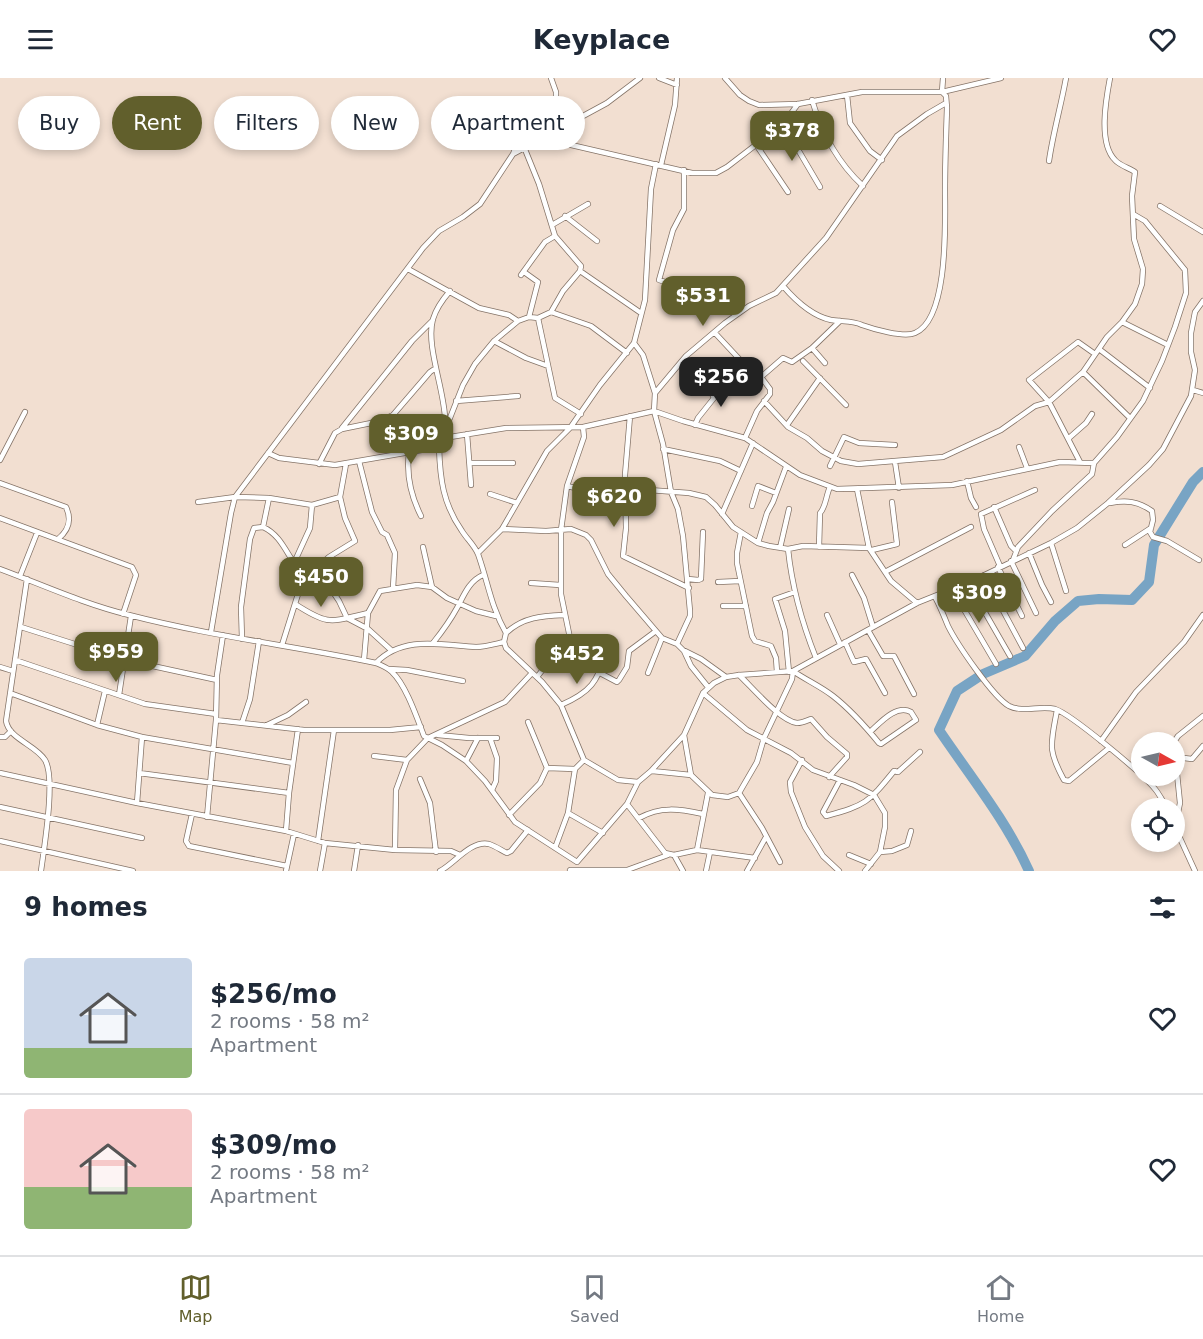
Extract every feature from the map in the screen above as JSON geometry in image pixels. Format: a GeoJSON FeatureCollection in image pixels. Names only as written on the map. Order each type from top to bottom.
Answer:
{"type":"FeatureCollection","features":[{"type":"Feature","properties":{"kind":"street"},"geometry":{"type":"LineString","coordinates":[[211,632],[231,513],[236,497],[434,235],[463,218],[480,204],[513,154],[517,144],[556,102],[556,92],[551,78]]}},
{"type":"Feature","properties":{"kind":"street"},"geometry":{"type":"LineString","coordinates":[[585,115],[607,103],[640,78]]}},
{"type":"Feature","properties":{"kind":"street"},"geometry":{"type":"LineString","coordinates":[[659,78],[677,85]]}},
{"type":"Feature","properties":{"kind":"street"},"geometry":{"type":"LineString","coordinates":[[478,553],[502,529],[547,451],[570,428],[600,385],[634,343],[645,300],[651,189],[675,105],[677,78]]}},
{"type":"Feature","properties":{"kind":"street"},"geometry":{"type":"LineString","coordinates":[[724,78],[740,95],[754,104],[798,104],[862,92],[942,92],[1001,78]]}},
{"type":"Feature","properties":{"kind":"street"},"geometry":{"type":"LineString","coordinates":[[783,286],[818,316],[906,335],[920,330],[927,323],[933,314],[940,286],[945,244],[946,96],[942,92],[943,78]]}},
{"type":"Feature","properties":{"kind":"street"},"geometry":{"type":"LineString","coordinates":[[1049,160],[1066,78]]}},
{"type":"Feature","properties":{"kind":"street"},"geometry":{"type":"LineString","coordinates":[[764,401],[787,425],[833,457],[858,464],[895,462],[943,457],[1001,430],[1035,406],[1049,402],[1083,372],[1135,304],[1142,284],[1143,269],[1134,239],[1132,214],[1135,172],[1115,160],[1105,141],[1106,99],[1110,78]]}},
{"type":"Feature","properties":{"kind":"street"},"geometry":{"type":"LineString","coordinates":[[847,95],[850,123],[870,151],[882,160]]}},
{"type":"Feature","properties":{"kind":"street"},"geometry":{"type":"LineString","coordinates":[[812,100],[818,120],[836,156],[846,171],[863,186]]}},
{"type":"Feature","properties":{"kind":"street"},"geometry":{"type":"LineString","coordinates":[[655,393],[686,356],[735,315],[777,293],[817,249],[902,132],[946,103]]}},
{"type":"Feature","properties":{"kind":"street"},"geometry":{"type":"LineString","coordinates":[[585,148],[703,174],[716,173],[757,146],[783,124],[798,104]]}},
{"type":"Feature","properties":{"kind":"street"},"geometry":{"type":"LineString","coordinates":[[783,124],[820,187]]}},
{"type":"Feature","properties":{"kind":"street"},"geometry":{"type":"LineString","coordinates":[[757,146],[788,192]]}},
{"type":"Feature","properties":{"kind":"street"},"geometry":{"type":"LineString","coordinates":[[513,154],[519,150]]}},
{"type":"Feature","properties":{"kind":"street"},"geometry":{"type":"LineString","coordinates":[[445,430],[471,370],[494,340],[518,321],[529,317],[538,318],[551,312],[563,291],[580,272],[581,266],[555,236],[539,184],[525,150]]}},
{"type":"Feature","properties":{"kind":"street"},"geometry":{"type":"LineString","coordinates":[[659,280],[672,230],[684,209],[684,170]]}},
{"type":"Feature","properties":{"kind":"street"},"geometry":{"type":"LineString","coordinates":[[552,225],[588,204]]}},
{"type":"Feature","properties":{"kind":"street"},"geometry":{"type":"LineString","coordinates":[[1160,206],[1203,232]]}},
{"type":"Feature","properties":{"kind":"street"},"geometry":{"type":"LineString","coordinates":[[1036,614],[1012,560],[1016,551],[1052,511],[1092,474],[1094,462],[1117,438],[1150,387],[1186,293],[1185,270],[1145,221],[1132,214]]}},
{"type":"Feature","properties":{"kind":"street"},"geometry":{"type":"LineString","coordinates":[[566,216],[597,241]]}},
{"type":"Feature","properties":{"kind":"street"},"geometry":{"type":"LineString","coordinates":[[529,317],[538,282],[522,273],[545,242],[555,236]]}},
{"type":"Feature","properties":{"kind":"street"},"geometry":{"type":"LineString","coordinates":[[408,269],[479,308],[509,315],[518,321]]}},
{"type":"Feature","properties":{"kind":"street"},"geometry":{"type":"LineString","coordinates":[[580,272],[641,313]]}},
{"type":"Feature","properties":{"kind":"street"},"geometry":{"type":"LineString","coordinates":[[646,277],[695,291]]}},
{"type":"Feature","properties":{"kind":"street"},"geometry":{"type":"LineString","coordinates":[[342,429],[412,341],[433,320],[441,302],[450,291]]}},
{"type":"Feature","properties":{"kind":"street"},"geometry":{"type":"LineString","coordinates":[[570,871],[627,804],[638,782],[684,735],[708,687],[726,677],[791,671],[917,603],[972,581],[999,566],[1051,543],[1077,528],[1108,503],[1149,465],[1163,448],[1193,390],[1195,370],[1191,352],[1191,333],[1195,312],[1202,304]]}},
{"type":"Feature","properties":{"kind":"street"},"geometry":{"type":"LineString","coordinates":[[551,312],[591,326],[627,353]]}},
{"type":"Feature","properties":{"kind":"street"},"geometry":{"type":"LineString","coordinates":[[538,318],[555,398],[581,414]]}},
{"type":"Feature","properties":{"kind":"street"},"geometry":{"type":"LineString","coordinates":[[433,320],[433,345],[443,400],[445,430],[439,447],[440,470],[446,502],[461,531],[478,553],[495,616],[506,633],[504,642],[506,648],[535,675],[561,705],[584,760],[618,780],[638,782]]}},
{"type":"Feature","properties":{"kind":"street"},"geometry":{"type":"LineString","coordinates":[[761,377],[783,358],[794,362],[840,321]]}},
{"type":"Feature","properties":{"kind":"street"},"geometry":{"type":"LineString","coordinates":[[1122,322],[1168,345]]}},
{"type":"Feature","properties":{"kind":"street"},"geometry":{"type":"LineString","coordinates":[[715,333],[743,363],[761,377],[770,390],[770,394],[745,438]]}},
{"type":"Feature","properties":{"kind":"street"},"geometry":{"type":"LineString","coordinates":[[494,340],[526,358],[548,366]]}},
{"type":"Feature","properties":{"kind":"street"},"geometry":{"type":"LineString","coordinates":[[1080,462],[1049,402],[1030,382],[1030,378],[1078,342],[1095,354]]}},
{"type":"Feature","properties":{"kind":"street"},"geometry":{"type":"LineString","coordinates":[[634,343],[643,355],[655,393],[654,411],[671,492],[681,527],[689,588],[690,616],[677,644]]}},
{"type":"Feature","properties":{"kind":"street"},"geometry":{"type":"LineString","coordinates":[[812,348],[825,363]]}},
{"type":"Feature","properties":{"kind":"street"},"geometry":{"type":"LineString","coordinates":[[1099,349],[1150,387]]}},
{"type":"Feature","properties":{"kind":"street"},"geometry":{"type":"LineString","coordinates":[[803,361],[846,405]]}},
{"type":"Feature","properties":{"kind":"street"},"geometry":{"type":"LineString","coordinates":[[319,464],[335,433],[342,429],[381,421],[393,415],[436,368]]}},
{"type":"Feature","properties":{"kind":"street"},"geometry":{"type":"LineString","coordinates":[[1083,372],[1130,418]]}},
{"type":"Feature","properties":{"kind":"street"},"geometry":{"type":"LineString","coordinates":[[787,425],[820,378]]}},
{"type":"Feature","properties":{"kind":"street"},"geometry":{"type":"LineString","coordinates":[[695,425],[714,398],[710,390]]}},
{"type":"Feature","properties":{"kind":"street"},"geometry":{"type":"LineString","coordinates":[[1193,390],[1203,393]]}},
{"type":"Feature","properties":{"kind":"street"},"geometry":{"type":"LineString","coordinates":[[456,401],[518,396]]}},
{"type":"Feature","properties":{"kind":"street"},"geometry":{"type":"LineString","coordinates":[[444,438],[521,427],[583,427],[654,411],[745,438],[800,475],[837,489],[952,485],[1060,462],[1094,462]]}},
{"type":"Feature","properties":{"kind":"street"},"geometry":{"type":"LineString","coordinates":[[0,460],[25,412]]}},
{"type":"Feature","properties":{"kind":"street"},"geometry":{"type":"LineString","coordinates":[[1069,438],[1086,423],[1092,414]]}},
{"type":"Feature","properties":{"kind":"street"},"geometry":{"type":"LineString","coordinates":[[630,416],[623,556],[689,588]]}},
{"type":"Feature","properties":{"kind":"street"},"geometry":{"type":"LineString","coordinates":[[571,644],[560,585],[561,530],[567,486],[584,437],[583,427]]}},
{"type":"Feature","properties":{"kind":"street"},"geometry":{"type":"LineString","coordinates":[[467,434],[471,485]]}},
{"type":"Feature","properties":{"kind":"street"},"geometry":{"type":"LineString","coordinates":[[830,466],[844,437],[859,443],[895,445]]}},
{"type":"Feature","properties":{"kind":"street"},"geometry":{"type":"LineString","coordinates":[[722,514],[753,443]]}},
{"type":"Feature","properties":{"kind":"street"},"geometry":{"type":"LineString","coordinates":[[268,453],[279,458],[319,464],[346,464],[439,447]]}},
{"type":"Feature","properties":{"kind":"street"},"geometry":{"type":"LineString","coordinates":[[1019,447],[1027,468]]}},
{"type":"Feature","properties":{"kind":"street"},"geometry":{"type":"LineString","coordinates":[[663,449],[720,461],[726,466],[741,471]]}},
{"type":"Feature","properties":{"kind":"street"},"geometry":{"type":"LineString","coordinates":[[409,453],[410,488],[421,516]]}},
{"type":"Feature","properties":{"kind":"street"},"geometry":{"type":"LineString","coordinates":[[359,461],[372,512],[395,553],[393,588]]}},
{"type":"Feature","properties":{"kind":"street"},"geometry":{"type":"LineString","coordinates":[[895,462],[899,488]]}},
{"type":"Feature","properties":{"kind":"street"},"geometry":{"type":"LineString","coordinates":[[471,463],[513,463]]}},
{"type":"Feature","properties":{"kind":"street"},"geometry":{"type":"LineString","coordinates":[[282,645],[307,576],[328,557],[355,541],[345,518],[340,497],[346,464]]}},
{"type":"Feature","properties":{"kind":"street"},"geometry":{"type":"LineString","coordinates":[[758,543],[767,513],[786,467]]}},
{"type":"Feature","properties":{"kind":"street"},"geometry":{"type":"LineString","coordinates":[[966,482],[976,507]]}},
{"type":"Feature","properties":{"kind":"street"},"geometry":{"type":"LineString","coordinates":[[0,483],[66,507],[70,516],[68,525],[58,539]]}},
{"type":"Feature","properties":{"kind":"street"},"geometry":{"type":"LineString","coordinates":[[567,486],[597,493],[616,503],[626,505]]}},
{"type":"Feature","properties":{"kind":"street"},"geometry":{"type":"LineString","coordinates":[[625,486],[706,497],[741,532],[758,543],[788,549],[802,546],[871,549],[897,544],[892,502]]}},
{"type":"Feature","properties":{"kind":"street"},"geometry":{"type":"LineString","coordinates":[[752,506],[758,486],[776,493]]}},
{"type":"Feature","properties":{"kind":"street"},"geometry":{"type":"LineString","coordinates":[[819,547],[820,513],[824,509],[825,498],[830,487]]}},
{"type":"Feature","properties":{"kind":"street"},"geometry":{"type":"LineString","coordinates":[[857,489],[871,549],[891,581],[917,603]]}},
{"type":"Feature","properties":{"kind":"street"},"geometry":{"type":"LineString","coordinates":[[1022,616],[999,566],[984,529],[981,515],[983,512],[1035,490]]}},
{"type":"Feature","properties":{"kind":"street"},"geometry":{"type":"LineString","coordinates":[[490,494],[517,502]]}},
{"type":"Feature","properties":{"kind":"street"},"geometry":{"type":"LineString","coordinates":[[198,502],[236,497],[269,498],[312,505],[340,497]]}},
{"type":"Feature","properties":{"kind":"street"},"geometry":{"type":"LineString","coordinates":[[263,527],[269,498]]}},
{"type":"Feature","properties":{"kind":"street"},"geometry":{"type":"LineString","coordinates":[[1108,503],[1124,500],[1135,501],[1145,506],[1152,511],[1153,537],[1199,560]]}},
{"type":"Feature","properties":{"kind":"street"},"geometry":{"type":"LineString","coordinates":[[294,563],[310,528],[312,505]]}},
{"type":"Feature","properties":{"kind":"street"},"geometry":{"type":"LineString","coordinates":[[994,507],[1011,546],[1016,551]]}},
{"type":"Feature","properties":{"kind":"street"},"geometry":{"type":"LineString","coordinates":[[780,548],[789,509]]}},
{"type":"Feature","properties":{"kind":"street"},"geometry":{"type":"LineString","coordinates":[[0,519],[132,567],[136,576],[123,614]]}},
{"type":"Feature","properties":{"kind":"street"},"geometry":{"type":"LineString","coordinates":[[242,639],[242,607],[251,534],[254,528],[263,527],[273,532],[281,540],[294,563],[307,576],[331,589],[347,618],[368,629],[392,650]]}},
{"type":"Feature","properties":{"kind":"street"},"geometry":{"type":"LineString","coordinates":[[885,572],[971,527]]}},
{"type":"Feature","properties":{"kind":"street"},"geometry":{"type":"LineString","coordinates":[[1125,545],[1151,528]]}},
{"type":"Feature","properties":{"kind":"street"},"geometry":{"type":"LineString","coordinates":[[502,529],[581,531],[591,540],[608,574],[662,638],[677,644],[684,651],[701,659],[726,677]]}},
{"type":"Feature","properties":{"kind":"street"},"geometry":{"type":"LineString","coordinates":[[688,579],[701,579],[703,532]]}},
{"type":"Feature","properties":{"kind":"street"},"geometry":{"type":"LineString","coordinates":[[741,532],[736,553],[753,639],[771,646],[776,658],[777,672]]}},
{"type":"Feature","properties":{"kind":"street"},"geometry":{"type":"LineString","coordinates":[[20,576],[37,533]]}},
{"type":"Feature","properties":{"kind":"street"},"geometry":{"type":"LineString","coordinates":[[1051,543],[1066,591]]}},
{"type":"Feature","properties":{"kind":"street"},"geometry":{"type":"LineString","coordinates":[[423,547],[432,587]]}},
{"type":"Feature","properties":{"kind":"street"},"geometry":{"type":"LineString","coordinates":[[788,549],[795,592],[805,631],[816,658]]}},
{"type":"Feature","properties":{"kind":"street"},"geometry":{"type":"LineString","coordinates":[[1029,553],[1051,602]]}},
{"type":"Feature","properties":{"kind":"street"},"geometry":{"type":"LineString","coordinates":[[0,568],[82,601],[123,614],[242,639],[364,660],[387,668],[394,673],[401,685],[424,736],[466,761],[492,790],[515,822],[577,862]]}},
{"type":"Feature","properties":{"kind":"street"},"geometry":{"type":"LineString","coordinates":[[433,643],[471,584],[483,575]]}},
{"type":"Feature","properties":{"kind":"street"},"geometry":{"type":"LineString","coordinates":[[852,575],[864,598],[870,629],[883,656],[894,656],[914,694]]}},
{"type":"Feature","properties":{"kind":"street"},"geometry":{"type":"LineString","coordinates":[[984,575],[1023,648]]}},
{"type":"Feature","properties":{"kind":"street"},"geometry":{"type":"LineString","coordinates":[[27,579],[6,721],[7,727],[37,750],[46,761],[50,784],[41,871]]}},
{"type":"Feature","properties":{"kind":"street"},"geometry":{"type":"LineString","coordinates":[[718,582],[740,581]]}},
{"type":"Feature","properties":{"kind":"street"},"geometry":{"type":"LineString","coordinates":[[972,581],[979,602],[1010,656]]}},
{"type":"Feature","properties":{"kind":"street"},"geometry":{"type":"LineString","coordinates":[[531,583],[560,585]]}},
{"type":"Feature","properties":{"kind":"street"},"geometry":{"type":"LineString","coordinates":[[364,660],[368,613],[380,591],[417,585],[432,587],[447,598],[476,611],[495,616]]}},
{"type":"Feature","properties":{"kind":"street"},"geometry":{"type":"LineString","coordinates":[[955,588],[962,606],[996,664]]}},
{"type":"Feature","properties":{"kind":"street"},"geometry":{"type":"LineString","coordinates":[[684,735],[691,775],[708,793],[728,797],[740,793],[757,762],[764,738],[792,680],[785,631],[775,599],[795,592]]}},
{"type":"Feature","properties":{"kind":"street"},"geometry":{"type":"LineString","coordinates":[[935,597],[949,628],[989,685],[1009,706],[1057,710],[1101,741],[1155,789],[1161,798]]}},
{"type":"Feature","properties":{"kind":"street"},"geometry":{"type":"LineString","coordinates":[[295,604],[323,620],[368,613]]}},
{"type":"Feature","properties":{"kind":"street"},"geometry":{"type":"LineString","coordinates":[[723,606],[746,606]]}},
{"type":"Feature","properties":{"kind":"street"},"geometry":{"type":"LineString","coordinates":[[506,633],[533,617],[564,615]]}},
{"type":"Feature","properties":{"kind":"street"},"geometry":{"type":"LineString","coordinates":[[827,615],[854,662],[866,658],[885,693]]}},
{"type":"Feature","properties":{"kind":"street"},"geometry":{"type":"LineString","coordinates":[[1101,741],[1136,692],[1184,642],[1203,615]]}},
{"type":"Feature","properties":{"kind":"street"},"geometry":{"type":"LineString","coordinates":[[119,695],[131,616]]}},
{"type":"Feature","properties":{"kind":"street"},"geometry":{"type":"LineString","coordinates":[[21,627],[125,660],[217,680]]}},
{"type":"Feature","properties":{"kind":"street"},"geometry":{"type":"LineString","coordinates":[[600,673],[617,682],[627,667],[629,651],[656,631]]}},
{"type":"Feature","properties":{"kind":"street"},"geometry":{"type":"LineString","coordinates":[[207,818],[217,680],[223,635]]}},
{"type":"Feature","properties":{"kind":"street"},"geometry":{"type":"LineString","coordinates":[[648,673],[662,638]]}},
{"type":"Feature","properties":{"kind":"street"},"geometry":{"type":"LineString","coordinates":[[242,723],[250,699],[259,641]]}},
{"type":"Feature","properties":{"kind":"street"},"geometry":{"type":"LineString","coordinates":[[395,850],[396,790],[407,760],[428,738],[505,702],[563,648],[571,644],[591,641],[604,648],[607,652],[600,673],[586,693],[561,705]]}},
{"type":"Feature","properties":{"kind":"street"},"geometry":{"type":"LineString","coordinates":[[376,663],[392,650],[405,646],[433,643],[483,647],[504,642]]}},
{"type":"Feature","properties":{"kind":"street"},"geometry":{"type":"LineString","coordinates":[[684,651],[691,666],[708,687]]}},
{"type":"Feature","properties":{"kind":"street"},"geometry":{"type":"LineString","coordinates":[[15,660],[145,704],[242,723],[334,730],[390,730],[421,727]]}},
{"type":"Feature","properties":{"kind":"street"},"geometry":{"type":"LineString","coordinates":[[0,667],[13,671]]}},
{"type":"Feature","properties":{"kind":"street"},"geometry":{"type":"LineString","coordinates":[[387,668],[463,681]]}},
{"type":"Feature","properties":{"kind":"street"},"geometry":{"type":"LineString","coordinates":[[791,671],[836,698],[860,719],[870,732],[879,743],[882,744],[916,720],[910,711],[901,709],[891,714],[870,732]]}},
{"type":"Feature","properties":{"kind":"street"},"geometry":{"type":"LineString","coordinates":[[739,675],[792,722],[801,723],[808,719],[813,720],[827,737],[847,754],[847,757],[829,777]]}},
{"type":"Feature","properties":{"kind":"street"},"geometry":{"type":"LineString","coordinates":[[97,725],[105,691]]}},
{"type":"Feature","properties":{"kind":"street"},"geometry":{"type":"LineString","coordinates":[[10,693],[97,725],[142,737],[293,763]]}},
{"type":"Feature","properties":{"kind":"street"},"geometry":{"type":"LineString","coordinates":[[703,693],[747,730],[802,760],[813,770],[874,795],[885,813],[885,827],[879,852],[865,871]]}},
{"type":"Feature","properties":{"kind":"street"},"geometry":{"type":"LineString","coordinates":[[264,726],[288,715],[306,702]]}},
{"type":"Feature","properties":{"kind":"street"},"geometry":{"type":"LineString","coordinates":[[1057,710],[1051,752],[1064,780],[1069,781],[1109,748]]}},
{"type":"Feature","properties":{"kind":"street"},"geometry":{"type":"LineString","coordinates":[[1183,732],[1203,716]]}},
{"type":"Feature","properties":{"kind":"street"},"geometry":{"type":"LineString","coordinates":[[509,815],[545,777],[547,768],[528,722]]}},
{"type":"Feature","properties":{"kind":"street"},"geometry":{"type":"LineString","coordinates":[[286,831],[298,729]]}},
{"type":"Feature","properties":{"kind":"street"},"geometry":{"type":"LineString","coordinates":[[318,841],[334,730]]}},
{"type":"Feature","properties":{"kind":"street"},"geometry":{"type":"LineString","coordinates":[[0,737],[5,737],[11,731]]}},
{"type":"Feature","properties":{"kind":"street"},"geometry":{"type":"LineString","coordinates":[[435,735],[497,738]]}},
{"type":"Feature","properties":{"kind":"street"},"geometry":{"type":"LineString","coordinates":[[137,803],[142,737]]}},
{"type":"Feature","properties":{"kind":"street"},"geometry":{"type":"LineString","coordinates":[[466,761],[478,738]]}},
{"type":"Feature","properties":{"kind":"street"},"geometry":{"type":"LineString","coordinates":[[490,738],[497,758],[496,781],[492,790]]}},
{"type":"Feature","properties":{"kind":"street"},"geometry":{"type":"LineString","coordinates":[[1185,758],[1192,759],[1203,747]]}},
{"type":"Feature","properties":{"kind":"street"},"geometry":{"type":"LineString","coordinates":[[840,780],[823,812],[826,816],[860,806],[874,795],[894,771],[898,772],[920,752]]}},
{"type":"Feature","properties":{"kind":"street"},"geometry":{"type":"LineString","coordinates":[[374,756],[407,760]]}},
{"type":"Feature","properties":{"kind":"street"},"geometry":{"type":"LineString","coordinates":[[555,848],[568,813],[575,769],[584,760]]}},
{"type":"Feature","properties":{"kind":"street"},"geometry":{"type":"LineString","coordinates":[[802,760],[790,782],[791,792],[805,827],[823,856],[838,871]]}},
{"type":"Feature","properties":{"kind":"street"},"geometry":{"type":"LineString","coordinates":[[547,768],[575,769]]}},
{"type":"Feature","properties":{"kind":"street"},"geometry":{"type":"LineString","coordinates":[[651,771],[691,775]]}},
{"type":"Feature","properties":{"kind":"street"},"geometry":{"type":"LineString","coordinates":[[0,772],[207,818],[286,831],[326,843],[395,850],[451,851],[460,855]]}},
{"type":"Feature","properties":{"kind":"street"},"geometry":{"type":"LineString","coordinates":[[139,774],[289,794]]}},
{"type":"Feature","properties":{"kind":"street"},"geometry":{"type":"LineString","coordinates":[[420,779],[430,802],[436,852]]}},
{"type":"Feature","properties":{"kind":"street"},"geometry":{"type":"LineString","coordinates":[[697,850],[708,793]]}},
{"type":"Feature","properties":{"kind":"street"},"geometry":{"type":"LineString","coordinates":[[740,793],[780,862]]}},
{"type":"Feature","properties":{"kind":"street"},"geometry":{"type":"LineString","coordinates":[[627,804],[658,845],[671,855],[683,871]]}},
{"type":"Feature","properties":{"kind":"street"},"geometry":{"type":"LineString","coordinates":[[0,807],[141,838]]}},
{"type":"Feature","properties":{"kind":"street"},"geometry":{"type":"LineString","coordinates":[[639,818],[665,808],[703,814]]}},
{"type":"Feature","properties":{"kind":"street"},"geometry":{"type":"LineString","coordinates":[[568,813],[603,832]]}},
{"type":"Feature","properties":{"kind":"street"},"geometry":{"type":"LineString","coordinates":[[192,814],[186,841],[189,846],[287,868],[294,834]]}},
{"type":"Feature","properties":{"kind":"street"},"geometry":{"type":"LineString","coordinates":[[440,871],[448,869],[474,844],[489,844],[507,853],[528,830]]}},
{"type":"Feature","properties":{"kind":"street"},"geometry":{"type":"LineString","coordinates":[[879,852],[892,851],[907,845],[910,831]]}},
{"type":"Feature","properties":{"kind":"street"},"geometry":{"type":"LineString","coordinates":[[747,871],[766,837]]}},
{"type":"Feature","properties":{"kind":"street"},"geometry":{"type":"LineString","coordinates":[[0,841],[133,871]]}},
{"type":"Feature","properties":{"kind":"street"},"geometry":{"type":"LineString","coordinates":[[320,871],[326,843]]}},
{"type":"Feature","properties":{"kind":"street"},"geometry":{"type":"LineString","coordinates":[[354,871],[358,845]]}},
{"type":"Feature","properties":{"kind":"street"},"geometry":{"type":"LineString","coordinates":[[1185,849],[1194,870],[1203,867]]}},
{"type":"Feature","properties":{"kind":"street"},"geometry":{"type":"LineString","coordinates":[[570,871],[627,870],[671,855],[697,850],[754,858]]}},
{"type":"Feature","properties":{"kind":"street"},"geometry":{"type":"LineString","coordinates":[[706,871],[710,852]]}},
{"type":"Feature","properties":{"kind":"street"},"geometry":{"type":"LineString","coordinates":[[849,855],[871,864]]}},
{"type":"Feature","properties":{"kind":"waterway"},"geometry":{"type":"LineString","coordinates":[[1029,871],[999,816],[939,730],[957,691],[983,674],[1025,656],[1055,621],[1078,601],[1132,600],[1149,582],[1154,545],[1193,482],[1203,472]]}}]}
